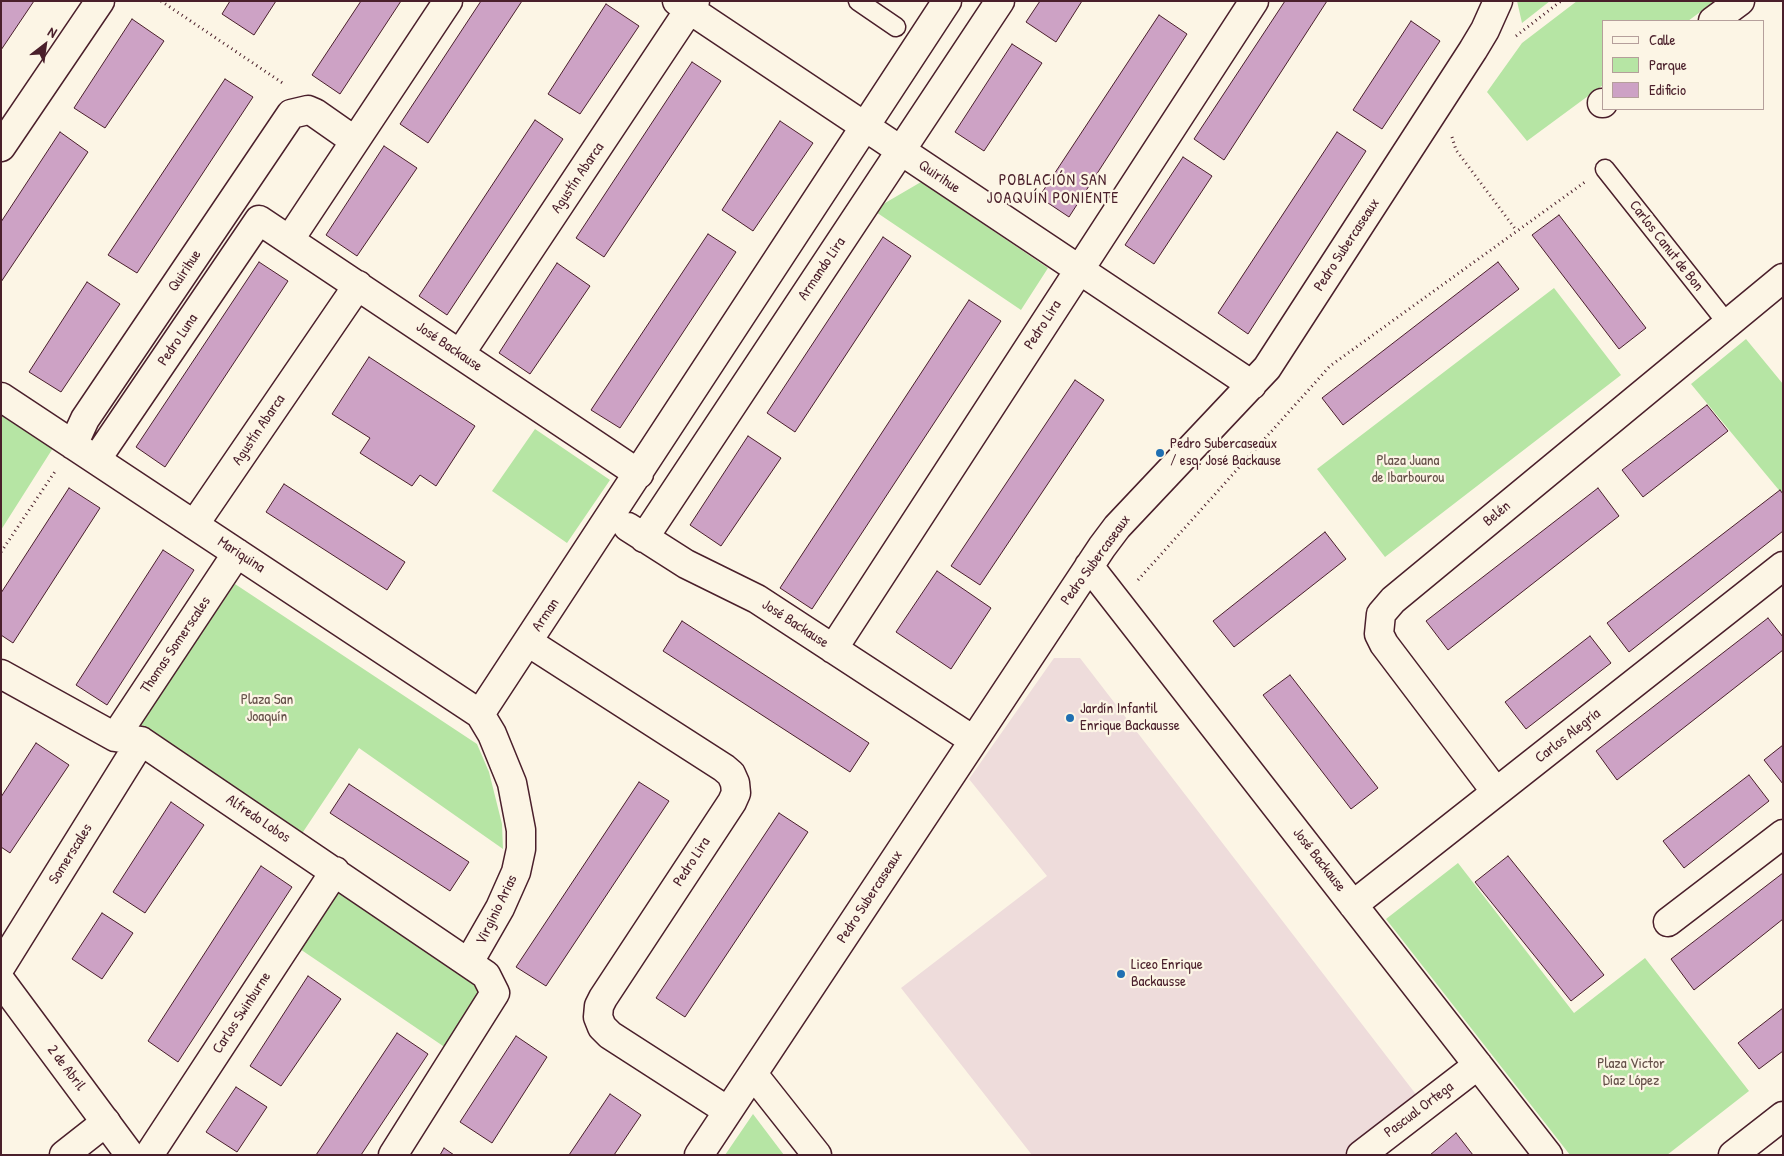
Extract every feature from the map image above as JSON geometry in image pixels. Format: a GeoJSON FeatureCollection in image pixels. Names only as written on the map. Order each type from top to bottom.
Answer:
{"type":"FeatureCollection","features":[{"type":"Feature","properties":{"kind":"street"},"geometry":{"type":"LineString","coordinates":[[1,147],[100,1]]}},
{"type":"Feature","properties":{"kind":"street"},"geometry":{"type":"LineString","coordinates":[[290,240],[448,1]]}},
{"type":"Feature","properties":{"kind":"street"},"geometry":{"type":"LineString","coordinates":[[611,516],[948,1]]}},
{"type":"Feature","properties":{"kind":"street","name":"Armando Lira"},"geometry":{"type":"LineString","coordinates":[[644,538],[1000,1]]}},
{"type":"Feature","properties":{"kind":"street","name":"Pedro Lira"},"geometry":{"type":"LineString","coordinates":[[833,649],[1254,1]]}},
{"type":"Feature","properties":{"kind":"street"},"geometry":{"type":"LineString","coordinates":[[1714,20],[1740,1]]}},
{"type":"Feature","properties":{"kind":"street","name":"Quirihue"},"geometry":{"type":"LineString","coordinates":[[687,4],[865,127],[1252,386]]}},
{"type":"Feature","properties":{"kind":"street","name":"Agustín Abarca"},"geometry":{"type":"LineString","coordinates":[[460,354],[687,4]]}},
{"type":"Feature","properties":{"kind":"street","name":"Pedro Subercaseaux"},"geometry":{"type":"LineString","coordinates":[[699,1155],[973,740],[1117,527],[1252,386],[1284,343],[1485,30],[1491,4]]}},
{"type":"Feature","properties":{"kind":"street"},"geometry":{"type":"LineString","coordinates":[[308,110],[355,141]]}},
{"type":"Feature","properties":{"kind":"street","name":"Quirihue"},"geometry":{"type":"LineString","coordinates":[[73,445],[85,420],[286,120],[291,114],[308,110]]}},
{"type":"Feature","properties":{"kind":"street","name":"José Backause"},"geometry":{"type":"LineString","coordinates":[[260,220],[639,474]]}},
{"type":"Feature","properties":{"kind":"street","name":"Pedro Luna"},"geometry":{"type":"LineString","coordinates":[[96,460],[260,220]]}},
{"type":"Feature","properties":{"kind":"street","name":"Belén"},"geometry":{"type":"LineString","coordinates":[[1496,792],[1384,644],[1379,634],[1381,614],[1393,600],[1783,278]]}},
{"type":"Feature","properties":{"kind":"street","name":"Agustín Abarca"},"geometry":{"type":"LineString","coordinates":[[194,524],[358,286]]}},
{"type":"Feature","properties":{"kind":"street","name":"Mariquina"},"geometry":{"type":"LineString","coordinates":[[1,397],[480,714]]}},
{"type":"Feature","properties":{"kind":"street","name":"José Backause"},"geometry":{"type":"LineString","coordinates":[[611,516],[686,564],[757,599],[973,740]]}},
{"type":"Feature","properties":{"kind":"street","name":"Arman"},"geometry":{"type":"LineString","coordinates":[[480,714],[611,516]]}},
{"type":"Feature","properties":{"kind":"street","name":"Thomas Somerscales"},"geometry":{"type":"LineString","coordinates":[[115,737],[237,553]]}},
{"type":"Feature","properties":{"kind":"street","name":"José Backause"},"geometry":{"type":"LineString","coordinates":[[1089,566],[1548,1155]]}},
{"type":"Feature","properties":{"kind":"street","name":"Carlos Alegría"},"geometry":{"type":"LineString","coordinates":[[1353,905],[1783,566]]}},
{"type":"Feature","properties":{"kind":"street","name":"Pedro Lira"},"geometry":{"type":"LineString","coordinates":[[528,642],[724,768],[731,774],[735,783],[736,793],[732,802],[599,1006],[598,1017],[602,1027],[610,1035],[728,1111]]}},
{"type":"Feature","properties":{"kind":"street","name":"Alfredo Lobos"},"geometry":{"type":"LineString","coordinates":[[1,674],[115,737],[141,741],[486,975],[495,993],[393,1155]]}},
{"type":"Feature","properties":{"kind":"street","name":"Virginio Arias"},"geometry":{"type":"LineString","coordinates":[[469,962],[500,908],[516,872],[521,849],[521,830],[512,783],[492,734],[480,714]]}},
{"type":"Feature","properties":{"kind":"street","name":"Somerscales"},"geometry":{"type":"LineString","coordinates":[[1,966],[141,741]]}},
{"type":"Feature","properties":{"kind":"street"},"geometry":{"type":"LineString","coordinates":[[1668,922],[1783,834]]}},
{"type":"Feature","properties":{"kind":"street","name":"Carlos Swinburne"},"geometry":{"type":"LineString","coordinates":[[149,1155],[335,871]]}},
{"type":"Feature","properties":{"kind":"street","name":"2 de Abril"},"geometry":{"type":"LineString","coordinates":[[1,981],[130,1155]]}},
{"type":"Feature","properties":{"kind":"street","name":"Pascual Ortega"},"geometry":{"type":"LineString","coordinates":[[1361,1155],[1478,1065]]}},
{"type":"Feature","properties":{"kind":"street"},"geometry":{"type":"LineString","coordinates":[[753,1074],[817,1155]]}},
{"type":"Feature","properties":{"kind":"street"},"geometry":{"type":"LineString","coordinates":[[1733,1155],[1783,1116]]}},
{"type":"Feature","properties":{"kind":"street"},"geometry":{"type":"LineString","coordinates":[[64,1155],[106,1122]]}},
{"type":"Feature","properties":{"kind":"lane"},"geometry":{"type":"LineString","coordinates":[[858,1],[896,27]]}},
{"type":"Feature","properties":{"kind":"lane","name":"Carlos Canut de Bon"},"geometry":{"type":"LineString","coordinates":[[1605,169],[1728,323]]}},
{"type":"Feature","properties":{"kind":"path"},"geometry":{"type":"LineString","coordinates":[[161,1],[293,91],[308,110]]}},
{"type":"Feature","properties":{"kind":"path"},"geometry":{"type":"LineString","coordinates":[[1432,114],[1452,137],[1456,150],[1516,230]]}},
{"type":"Feature","properties":{"kind":"path"},"geometry":{"type":"LineString","coordinates":[[1116,601],[1141,577],[1330,366],[1586,181],[1590,185]]}},
{"type":"Feature","properties":{"kind":"path"},"geometry":{"type":"LineString","coordinates":[[1,552],[73,445]]}},
{"type":"Feature","properties":{"kind":"shaded area","name":"Liceo Enrique Backausse"},"geometry":{"type":"Polygon","coordinates":[[[1054,658],[1080,658],[1418,1097],[1343,1155],[1032,1155],[901,988],[1047,876],[969,779],[1054,658]]]}},
{"type":"Feature","properties":{"kind":"green space"},"geometry":{"type":"Polygon","coordinates":[[[1517,1],[1550,1],[1522,23],[1517,1]]]}},
{"type":"Feature","properties":{"kind":"green space"},"geometry":{"type":"Polygon","coordinates":[[[1577,1],[1715,1],[1689,20],[1602,20],[1602,86],[1527,141],[1487,92],[1522,43],[1577,1]]]}},
{"type":"Feature","properties":{"kind":"green space"},"geometry":{"type":"Polygon","coordinates":[[[921,182],[1048,268],[1021,310],[873,210],[921,182]]]}},
{"type":"Feature","properties":{"kind":"green space","name":"Plaza Juana de Ibarbourou"},"geometry":{"type":"Polygon","coordinates":[[[1554,288],[1621,375],[1385,557],[1317,469],[1554,288]]]}},
{"type":"Feature","properties":{"kind":"green space"},"geometry":{"type":"Polygon","coordinates":[[[1746,339],[1783,384],[1783,495],[1691,384],[1746,339]]]}},
{"type":"Feature","properties":{"kind":"green space"},"geometry":{"type":"Polygon","coordinates":[[[1,415],[53,448],[1,530],[1,415]]]}},
{"type":"Feature","properties":{"kind":"green space"},"geometry":{"type":"Polygon","coordinates":[[[535,429],[610,480],[567,543],[492,491],[535,429]]]}},
{"type":"Feature","properties":{"kind":"green space","name":"Plaza San Joaquín"},"geometry":{"type":"Polygon","coordinates":[[[235,584],[477,744],[489,772],[502,824],[503,849],[359,748],[301,835],[137,728],[235,584]]]}},
{"type":"Feature","properties":{"kind":"green space","name":"Plaza Victor Díaz López"},"geometry":{"type":"Polygon","coordinates":[[[1458,863],[1574,1013],[1645,958],[1749,1091],[1667,1155],[1570,1155],[1386,919],[1458,863]]]}},
{"type":"Feature","properties":{"kind":"green space"},"geometry":{"type":"Polygon","coordinates":[[[341,882],[491,980],[446,1048],[297,947],[341,882]]]}},
{"type":"Feature","properties":{"kind":"green space"},"geometry":{"type":"Polygon","coordinates":[[[753,1114],[784,1155],[725,1155],[753,1114]]]}},
{"type":"Feature","properties":{"kind":"building"},"geometry":{"type":"Polygon","coordinates":[[[1,1],[34,1],[1,50],[1,1]]]}},
{"type":"Feature","properties":{"kind":"building"},"geometry":{"type":"Polygon","coordinates":[[[230,1],[276,1],[254,35],[222,14],[230,1]]]}},
{"type":"Feature","properties":{"kind":"building"},"geometry":{"type":"Polygon","coordinates":[[[361,1],[401,1],[340,94],[312,75],[361,1]]]}},
{"type":"Feature","properties":{"kind":"building"},"geometry":{"type":"Polygon","coordinates":[[[481,1],[522,1],[428,143],[400,124],[481,1]]]}},
{"type":"Feature","properties":{"kind":"building"},"geometry":{"type":"Polygon","coordinates":[[[1040,1],[1082,1],[1056,42],[1026,22],[1040,1]]]}},
{"type":"Feature","properties":{"kind":"building"},"geometry":{"type":"Polygon","coordinates":[[[1285,1],[1327,1],[1224,160],[1194,139],[1285,1]]]}},
{"type":"Feature","properties":{"kind":"building"},"geometry":{"type":"Polygon","coordinates":[[[606,4],[639,26],[580,114],[548,94],[606,4]]]}},
{"type":"Feature","properties":{"kind":"building"},"geometry":{"type":"Polygon","coordinates":[[[1159,15],[1187,34],[1069,217],[1039,197],[1159,15]]]}},
{"type":"Feature","properties":{"kind":"building"},"geometry":{"type":"Polygon","coordinates":[[[132,19],[164,41],[105,128],[74,108],[132,19]]]}},
{"type":"Feature","properties":{"kind":"building"},"geometry":{"type":"Polygon","coordinates":[[[1411,21],[1440,41],[1382,129],[1353,110],[1411,21]]]}},
{"type":"Feature","properties":{"kind":"building"},"geometry":{"type":"Polygon","coordinates":[[[1012,44],[1042,63],[984,151],[955,132],[1012,44]]]}},
{"type":"Feature","properties":{"kind":"building"},"geometry":{"type":"Polygon","coordinates":[[[692,62],[721,81],[604,257],[576,238],[692,62]]]}},
{"type":"Feature","properties":{"kind":"building"},"geometry":{"type":"Polygon","coordinates":[[[225,79],[253,97],[137,273],[108,255],[225,79]]]}},
{"type":"Feature","properties":{"kind":"building"},"geometry":{"type":"Polygon","coordinates":[[[535,120],[563,139],[447,315],[419,296],[535,120]]]}},
{"type":"Feature","properties":{"kind":"building"},"geometry":{"type":"Polygon","coordinates":[[[780,121],[813,143],[753,231],[722,210],[780,121]]]}},
{"type":"Feature","properties":{"kind":"building"},"geometry":{"type":"Polygon","coordinates":[[[60,132],[88,152],[1,282],[1,222],[60,132]]]}},
{"type":"Feature","properties":{"kind":"building"},"geometry":{"type":"Polygon","coordinates":[[[1337,132],[1366,151],[1248,334],[1218,313],[1337,132]]]}},
{"type":"Feature","properties":{"kind":"building"},"geometry":{"type":"Polygon","coordinates":[[[384,146],[417,168],[357,256],[326,235],[384,146]]]}},
{"type":"Feature","properties":{"kind":"building"},"geometry":{"type":"Polygon","coordinates":[[[1183,157],[1212,176],[1154,264],[1125,245],[1183,157]]]}},
{"type":"Feature","properties":{"kind":"building"},"geometry":{"type":"Polygon","coordinates":[[[1559,215],[1646,328],[1619,349],[1532,235],[1559,215]]]}},
{"type":"Feature","properties":{"kind":"building"},"geometry":{"type":"Polygon","coordinates":[[[708,234],[736,252],[620,428],[591,410],[708,234]]]}},
{"type":"Feature","properties":{"kind":"building"},"geometry":{"type":"Polygon","coordinates":[[[883,237],[911,256],[795,432],[767,413],[883,237]]]}},
{"type":"Feature","properties":{"kind":"building"},"geometry":{"type":"Polygon","coordinates":[[[259,262],[288,281],[165,467],[136,447],[259,262]]]}},
{"type":"Feature","properties":{"kind":"building"},"geometry":{"type":"Polygon","coordinates":[[[1498,262],[1519,289],[1343,425],[1322,398],[1498,262]]]}},
{"type":"Feature","properties":{"kind":"building"},"geometry":{"type":"Polygon","coordinates":[[[557,263],[590,286],[530,374],[499,353],[557,263]]]}},
{"type":"Feature","properties":{"kind":"building"},"geometry":{"type":"Polygon","coordinates":[[[87,282],[120,304],[61,392],[29,372],[87,282]]]}},
{"type":"Feature","properties":{"kind":"building"},"geometry":{"type":"Polygon","coordinates":[[[969,300],[1001,321],[812,609],[780,588],[969,300]]]}},
{"type":"Feature","properties":{"kind":"building"},"geometry":{"type":"Polygon","coordinates":[[[369,357],[475,426],[436,486],[420,475],[412,486],[360,453],[370,438],[332,414],[369,357]]]}},
{"type":"Feature","properties":{"kind":"building"},"geometry":{"type":"Polygon","coordinates":[[[1075,380],[1104,400],[980,585],[951,566],[1075,380]]]}},
{"type":"Feature","properties":{"kind":"building"},"geometry":{"type":"Polygon","coordinates":[[[1707,405],[1728,431],[1643,497],[1622,470],[1707,405]]]}},
{"type":"Feature","properties":{"kind":"building"},"geometry":{"type":"Polygon","coordinates":[[[748,436],[781,458],[721,546],[690,525],[748,436]]]}},
{"type":"Feature","properties":{"kind":"building"},"geometry":{"type":"Polygon","coordinates":[[[284,484],[405,562],[387,590],[266,512],[284,484]]]}},
{"type":"Feature","properties":{"kind":"building"},"geometry":{"type":"Polygon","coordinates":[[[69,488],[100,508],[13,643],[1,635],[1,593],[69,488]]]}},
{"type":"Feature","properties":{"kind":"building"},"geometry":{"type":"Polygon","coordinates":[[[1598,488],[1619,516],[1448,650],[1426,621],[1598,488]]]}},
{"type":"Feature","properties":{"kind":"building"},"geometry":{"type":"Polygon","coordinates":[[[1780,490],[1783,494],[1783,531],[1629,652],[1607,623],[1780,490]]]}},
{"type":"Feature","properties":{"kind":"building"},"geometry":{"type":"Polygon","coordinates":[[[1325,532],[1346,559],[1234,647],[1213,621],[1325,532]]]}},
{"type":"Feature","properties":{"kind":"building"},"geometry":{"type":"Polygon","coordinates":[[[163,550],[194,570],[107,705],[76,685],[163,550]]]}},
{"type":"Feature","properties":{"kind":"building"},"geometry":{"type":"Polygon","coordinates":[[[937,571],[991,608],[951,669],[896,632],[937,571]]]}},
{"type":"Feature","properties":{"kind":"building"},"geometry":{"type":"Polygon","coordinates":[[[1768,618],[1783,637],[1783,650],[1617,780],[1596,751],[1768,618]]]}},
{"type":"Feature","properties":{"kind":"building"},"geometry":{"type":"Polygon","coordinates":[[[682,621],[869,743],[850,772],[663,651],[682,621]]]}},
{"type":"Feature","properties":{"kind":"building"},"geometry":{"type":"Polygon","coordinates":[[[1590,636],[1611,663],[1526,729],[1505,702],[1590,636]]]}},
{"type":"Feature","properties":{"kind":"building"},"geometry":{"type":"Polygon","coordinates":[[[1290,675],[1378,788],[1351,809],[1263,695],[1290,675]]]}},
{"type":"Feature","properties":{"kind":"building"},"geometry":{"type":"Polygon","coordinates":[[[36,743],[69,765],[10,853],[1,847],[1,797],[36,743]]]}},
{"type":"Feature","properties":{"kind":"building"},"geometry":{"type":"Polygon","coordinates":[[[1783,745],[1783,784],[1764,760],[1783,745]]]}},
{"type":"Feature","properties":{"kind":"building"},"geometry":{"type":"Polygon","coordinates":[[[1749,775],[1769,801],[1684,868],[1663,841],[1749,775]]]}},
{"type":"Feature","properties":{"kind":"building"},"geometry":{"type":"Polygon","coordinates":[[[639,782],[669,801],[546,986],[516,967],[639,782]]]}},
{"type":"Feature","properties":{"kind":"building"},"geometry":{"type":"Polygon","coordinates":[[[349,784],[469,862],[450,891],[330,813],[349,784]]]}},
{"type":"Feature","properties":{"kind":"building"},"geometry":{"type":"Polygon","coordinates":[[[171,802],[204,825],[145,913],[113,892],[171,802]]]}},
{"type":"Feature","properties":{"kind":"building"},"geometry":{"type":"Polygon","coordinates":[[[779,813],[808,832],[685,1017],[656,998],[779,813]]]}},
{"type":"Feature","properties":{"kind":"building"},"geometry":{"type":"Polygon","coordinates":[[[1508,856],[1604,975],[1571,1001],[1475,882],[1508,856]]]}},
{"type":"Feature","properties":{"kind":"building"},"geometry":{"type":"Polygon","coordinates":[[[261,866],[292,887],[178,1062],[148,1041],[261,866]]]}},
{"type":"Feature","properties":{"kind":"building"},"geometry":{"type":"Polygon","coordinates":[[[1783,873],[1783,919],[1694,990],[1671,959],[1783,873]]]}},
{"type":"Feature","properties":{"kind":"building"},"geometry":{"type":"Polygon","coordinates":[[[102,913],[133,933],[102,979],[72,959],[102,913]]]}},
{"type":"Feature","properties":{"kind":"building"},"geometry":{"type":"Polygon","coordinates":[[[308,976],[341,999],[281,1086],[250,1066],[308,976]]]}},
{"type":"Feature","properties":{"kind":"building"},"geometry":{"type":"Polygon","coordinates":[[[1783,1008],[1783,1051],[1759,1069],[1738,1043],[1783,1008]]]}},
{"type":"Feature","properties":{"kind":"building"},"geometry":{"type":"Polygon","coordinates":[[[397,1033],[428,1054],[361,1155],[316,1155],[397,1033]]]}},
{"type":"Feature","properties":{"kind":"building"},"geometry":{"type":"Polygon","coordinates":[[[516,1036],[547,1057],[492,1143],[460,1122],[516,1036]]]}},
{"type":"Feature","properties":{"kind":"building"},"geometry":{"type":"Polygon","coordinates":[[[236,1087],[267,1107],[237,1152],[206,1132],[236,1087]]]}},
{"type":"Feature","properties":{"kind":"building"},"geometry":{"type":"Polygon","coordinates":[[[610,1094],[641,1115],[614,1155],[569,1155],[610,1094]]]}},
{"type":"Feature","properties":{"kind":"building"},"geometry":{"type":"Polygon","coordinates":[[[1456,1133],[1473,1155],[1430,1155],[1456,1133]]]}},
{"type":"Feature","properties":{"kind":"building"},"geometry":{"type":"Polygon","coordinates":[[[444,1148],[454,1155],[440,1155],[444,1148]]]}},
{"type":"Feature","properties":{"kind":"place","name":"Pedro Subercaseaux / esq. José Backause"},"geometry":{"type":"Point","coordinates":[1160,453]}},
{"type":"Feature","properties":{"kind":"place","name":"Jardín Infantil Enrique Backausse"},"geometry":{"type":"Point","coordinates":[1070,718]}},
{"type":"Feature","properties":{"kind":"place","name":"Liceo Enrique Backausse"},"geometry":{"type":"Point","coordinates":[1121,974]}},
{"type":"Feature","properties":{"kind":"district","name":"POBLACIÓN SAN JOAQUÍN PONIENTE"},"geometry":{"type":"Point","coordinates":[1053,190]}}]}
